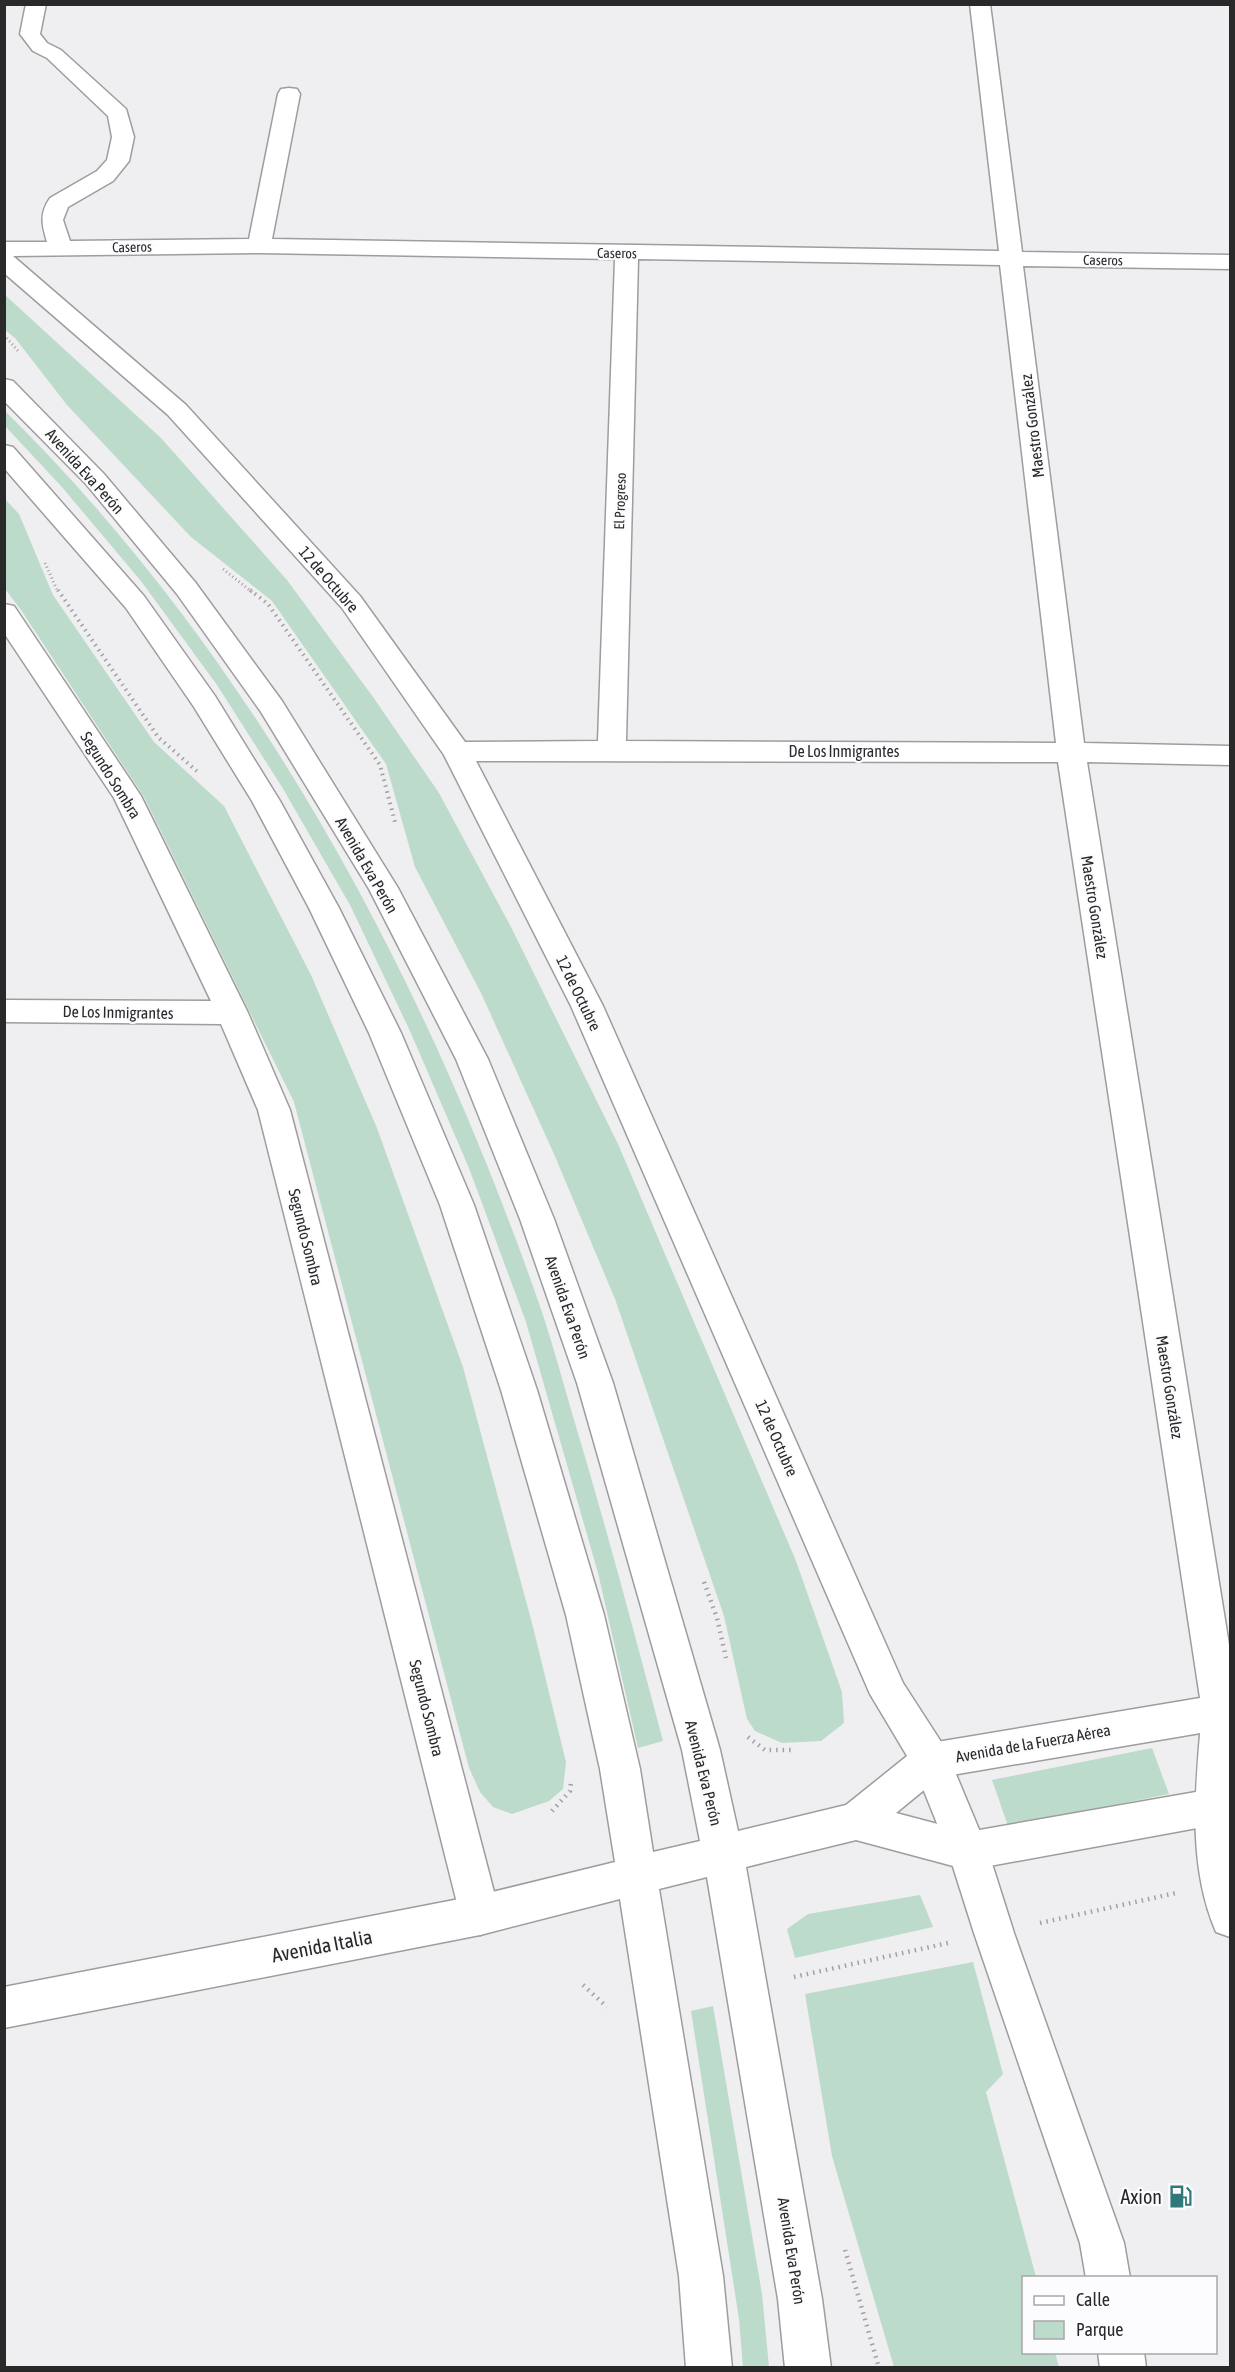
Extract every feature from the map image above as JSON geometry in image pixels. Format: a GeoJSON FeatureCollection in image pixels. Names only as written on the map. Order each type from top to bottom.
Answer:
{"type":"FeatureCollection","features":[{"type":"Feature","properties":{"kind":"street"},"geometry":{"type":"LineString","coordinates":[[36,4],[30,34],[40,47],[54,54],[118,114],[123,137],[118,160],[105,176],[58,203],[52,220],[60,248]]}},
{"type":"Feature","properties":{"kind":"street","name":"Maestro González"},"geometry":{"type":"LineString","coordinates":[[980,4],[1071,752],[1226,1711],[1222,1806],[1225,1901]]}},
{"type":"Feature","properties":{"kind":"street"},"geometry":{"type":"LineString","coordinates":[[259,246],[289,94]]}},
{"type":"Feature","properties":{"kind":"street","name":"Caseros"},"geometry":{"type":"LineString","coordinates":[[4,249],[259,246],[1230,262]]}},
{"type":"Feature","properties":{"kind":"street","name":"El Progreso"},"geometry":{"type":"LineString","coordinates":[[612,750],[627,253]]}},
{"type":"Feature","properties":{"kind":"street","name":"12 de Octubre"},"geometry":{"type":"LineString","coordinates":[[4,260],[177,410],[351,602],[457,752],[587,1006],[889,1694],[931,1761],[968,1851],[994,1933],[1102,2242],[1108,2276]]}},
{"type":"Feature","properties":{"kind":"street","name":"Avenida Eva Perón"},"geometry":{"type":"LineString","coordinates":[[4,386],[95,479],[186,588],[272,707],[383,888],[472,1059],[537,1219],[595,1383],[700,1750],[723,1854],[800,2299],[808,2367]]}},
{"type":"Feature","properties":{"kind":"street"},"geometry":{"type":"LineString","coordinates":[[4,452],[135,602],[205,702],[266,801],[319,898],[385,1033],[457,1205],[519,1390],[585,1615],[620,1769],[701,2276],[709,2367]]}},
{"type":"Feature","properties":{"kind":"street","name":"Segundo Sombra"},"geometry":{"type":"LineString","coordinates":[[4,612],[127,796],[232,1013],[274,1110],[480,1915]]}},
{"type":"Feature","properties":{"kind":"street","name":"De Los Inmigrantes"},"geometry":{"type":"LineString","coordinates":[[457,752],[612,750],[1230,755]]}},
{"type":"Feature","properties":{"kind":"street","name":"De Los Inmigrantes"},"geometry":{"type":"LineString","coordinates":[[4,1011],[232,1013]]}},
{"type":"Feature","properties":{"kind":"street","name":"Avenida de la Fuerza Aérea"},"geometry":{"type":"LineString","coordinates":[[638,1875],[856,1821],[931,1761],[1226,1711]]}},
{"type":"Feature","properties":{"kind":"street","name":"Avenida de la Fuerza Aérea"},"geometry":{"type":"LineString","coordinates":[[856,1821],[968,1851],[1222,1806]]}},
{"type":"Feature","properties":{"kind":"street","name":"Avenida Italia"},"geometry":{"type":"LineString","coordinates":[[4,2008],[480,1915],[638,1875]]}},
{"type":"Feature","properties":{"kind":"path"},"geometry":{"type":"LineString","coordinates":[[45,561],[59,593],[158,737],[200,774]]}},
{"type":"Feature","properties":{"kind":"path"},"geometry":{"type":"LineString","coordinates":[[552,1811],[570,1791],[572,1776]]}},
{"type":"Feature","properties":{"kind":"path"},"geometry":{"type":"LineString","coordinates":[[789,1978],[994,1933],[1225,1901]]}},
{"type":"Feature","properties":{"kind":"path"},"geometry":{"type":"LineString","coordinates":[[843,2241],[879,2367]]}},
{"type":"Feature","properties":{"kind":"green space"},"geometry":{"type":"Polygon","coordinates":[[[4,294],[161,438],[287,580],[373,697],[439,793],[511,927],[618,1144],[796,1561],[842,1692],[844,1723],[821,1741],[782,1743],[755,1731],[747,1719],[724,1616],[615,1299],[554,1154],[481,993],[415,867],[386,764],[272,601],[191,537],[67,405],[15,338],[5,330],[4,294]]]}},
{"type":"Feature","properties":{"kind":"green space"},"geometry":{"type":"Polygon","coordinates":[[[4,410],[95,506],[178,609],[255,717],[324,830],[388,946],[445,1066],[496,1188],[542,1312],[608,1536],[663,1741],[638,1748],[598,1573],[526,1322],[469,1168],[410,1031],[350,905],[282,787],[217,685],[141,581],[61,486],[5,426],[4,410]]]}},
{"type":"Feature","properties":{"kind":"green space"},"geometry":{"type":"Polygon","coordinates":[[[4,498],[19,514],[53,595],[154,742],[224,806],[311,975],[377,1128],[463,1367],[533,1627],[566,1762],[563,1789],[549,1801],[512,1814],[493,1807],[480,1792],[469,1768],[294,1102],[144,797],[5,589],[4,498]]]}},
{"type":"Feature","properties":{"kind":"green space"},"geometry":{"type":"Polygon","coordinates":[[[1152,1748],[1169,1794],[1008,1826],[992,1780],[1152,1748]]]}},
{"type":"Feature","properties":{"kind":"green space"},"geometry":{"type":"Polygon","coordinates":[[[920,1895],[933,1927],[795,1958],[787,1929],[808,1914],[920,1895]]]}},
{"type":"Feature","properties":{"kind":"green space"},"geometry":{"type":"Polygon","coordinates":[[[973,1962],[1003,2074],[986,2092],[1036,2276],[1022,2276],[1022,2354],[1055,2354],[1059,2367],[894,2367],[832,2156],[805,1994],[973,1962]]]}},
{"type":"Feature","properties":{"kind":"green space"},"geometry":{"type":"Polygon","coordinates":[[[713,2006],[762,2294],[769,2367],[743,2367],[739,2319],[691,2011],[713,2006]]]}},
{"type":"Feature","properties":{"kind":"place","name":"Axion"},"geometry":{"type":"Point","coordinates":[1180,2197]}}]}
